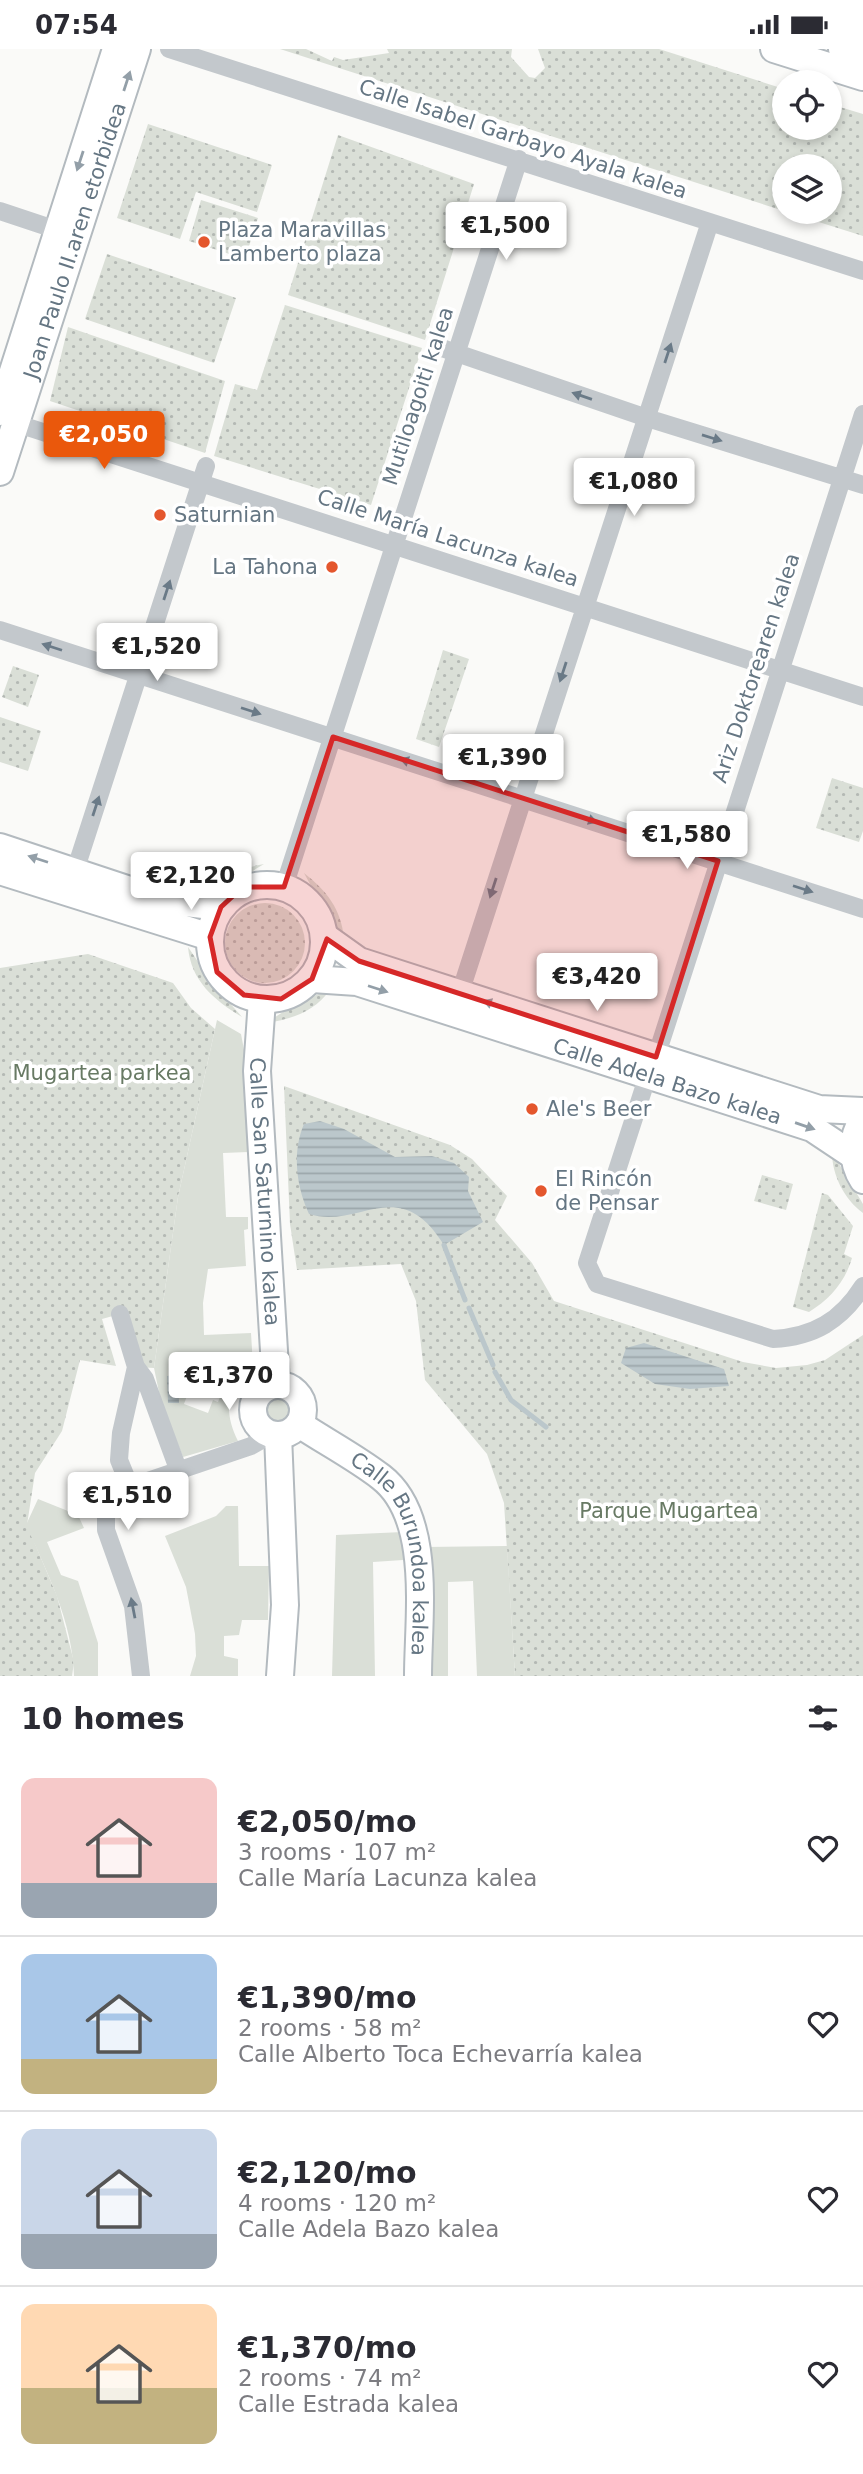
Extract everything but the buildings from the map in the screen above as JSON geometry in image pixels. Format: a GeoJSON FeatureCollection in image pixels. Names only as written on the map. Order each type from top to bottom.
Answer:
{"type":"FeatureCollection","features":[{"type":"Feature","properties":{"kind":"street","name":"Joan Paulo II.aren etorbidea"},"geometry":{"type":"LineString","coordinates":[[0,473],[9,418],[57,230],[116,49]]}},
{"type":"Feature","properties":{"kind":"street","name":"Joan Paulo II.aren etorbidea"},"geometry":{"type":"LineString","coordinates":[[9,418],[137,49]]}},
{"type":"Feature","properties":{"kind":"street","name":"Calle Isabel Garbayo Ayala kalea"},"geometry":{"type":"LineString","coordinates":[[169,49],[863,271]]}},
{"type":"Feature","properties":{"kind":"street"},"geometry":{"type":"LineString","coordinates":[[774,49],[863,77]]}},
{"type":"Feature","properties":{"kind":"street"},"geometry":{"type":"LineString","coordinates":[[842,49],[863,56]]}},
{"type":"Feature","properties":{"kind":"street","name":"Mutiloagoiti kalea"},"geometry":{"type":"LineString","coordinates":[[284,887],[519,159]]}},
{"type":"Feature","properties":{"kind":"street"},"geometry":{"type":"LineString","coordinates":[[0,211],[57,230]]}},
{"type":"Feature","properties":{"kind":"street"},"geometry":{"type":"LineString","coordinates":[[460,993],[709,222]]}},
{"type":"Feature","properties":{"kind":"street"},"geometry":{"type":"LineString","coordinates":[[436,346],[647,418],[863,485]]}},
{"type":"Feature","properties":{"kind":"street","name":"Ariz Doktorearen kalea"},"geometry":{"type":"LineString","coordinates":[[863,414],[587,1263],[597,1284],[772,1339],[797,1338],[819,1331],[851,1304],[863,1286]]}},
{"type":"Feature","properties":{"kind":"street","name":"Calle María Lacunza kalea"},"geometry":{"type":"LineString","coordinates":[[9,418],[203,474],[394,545],[863,697]]}},
{"type":"Feature","properties":{"kind":"street"},"geometry":{"type":"LineString","coordinates":[[75,871],[203,474]]}},
{"type":"Feature","properties":{"kind":"street"},"geometry":{"type":"LineString","coordinates":[[0,630],[863,909]]}},
{"type":"Feature","properties":{"kind":"street"},"geometry":{"type":"LineString","coordinates":[[0,847],[160,900],[221,907]]}},
{"type":"Feature","properties":{"kind":"street"},"geometry":{"type":"LineString","coordinates":[[0,871],[210,937]]}},
{"type":"Feature","properties":{"kind":"street"},"geometry":{"type":"LineString","coordinates":[[249,887],[284,887],[311,906],[320,920],[324,951],[312,979],[298,991],[281,999],[262,1000],[244,995],[223,979],[211,955],[210,937],[221,907],[234,895],[249,887]]}},
{"type":"Feature","properties":{"kind":"street","name":"Calle Adela Bazo kalea"},"geometry":{"type":"LineString","coordinates":[[324,936],[359,961],[460,993],[812,1128],[858,1168]]}},
{"type":"Feature","properties":{"kind":"street","name":"Calle Adela Bazo kalea"},"geometry":{"type":"LineString","coordinates":[[312,979],[357,982],[652,1066],[819,1109],[863,1111]]}},
{"type":"Feature","properties":{"kind":"street","name":"Calle San Saturnino kalea"},"geometry":{"type":"LineString","coordinates":[[262,1000],[257,1071],[276,1384]]}},
{"type":"Feature","properties":{"kind":"street"},"geometry":{"type":"LineString","coordinates":[[858,1168],[854,1140],[863,1119]]}},
{"type":"Feature","properties":{"kind":"street"},"geometry":{"type":"LineString","coordinates":[[120,1314],[136,1367],[145,1379],[178,1469]]}},
{"type":"Feature","properties":{"kind":"street"},"geometry":{"type":"LineString","coordinates":[[130,1487],[119,1460],[121,1433],[136,1367]]}},
{"type":"Feature","properties":{"kind":"street"},"geometry":{"type":"LineString","coordinates":[[141,1676],[133,1606],[106,1530],[106,1509],[117,1495],[130,1487],[251,1446],[283,1431],[304,1409],[298,1394],[284,1385],[276,1384],[262,1390],[253,1403],[254,1419],[283,1431]]}},
{"type":"Feature","properties":{"kind":"street"},"geometry":{"type":"LineString","coordinates":[[280,1676],[285,1605],[283,1431]]}},
{"type":"Feature","properties":{"kind":"street","name":"Calle Burundoa kalea"},"geometry":{"type":"LineString","coordinates":[[283,1431],[383,1478],[403,1502],[415,1529],[418,1676]]}},
{"type":"Feature","properties":{"kind":"highlighted area"},"geometry":{"type":"Polygon","coordinates":[[[333,737],[718,861],[656,1057],[359,961],[327,939],[312,979],[281,999],[244,995],[217,972],[210,937],[221,907],[234,895],[249,887],[284,887],[333,737]]]}},
{"type":"Feature","properties":{"kind":"green space"},"geometry":{"type":"Polygon","coordinates":[[[280,49],[306,49],[332,61],[334,57],[343,60],[389,53],[387,49],[512,49],[511,57],[529,77],[535,78],[545,68],[538,49],[659,49],[772,85],[772,140],[842,140],[842,108],[863,114],[863,236],[825,224],[842,224],[842,154],[772,154],[772,207],[280,49]]]}},
{"type":"Feature","properties":{"kind":"green space"},"geometry":{"type":"Polygon","coordinates":[[[148,124],[272,165],[257,212],[196,192],[180,239],[117,218],[148,124]]]}},
{"type":"Feature","properties":{"kind":"green space"},"geometry":{"type":"Polygon","coordinates":[[[338,135],[474,184],[425,340],[288,295],[338,135]]]}},
{"type":"Feature","properties":{"kind":"green space"},"geometry":{"type":"Polygon","coordinates":[[[201,200],[258,218],[245,259],[189,241],[201,200]]]}},
{"type":"Feature","properties":{"kind":"green space"},"geometry":{"type":"Polygon","coordinates":[[[107,254],[236,298],[214,363],[85,319],[107,254]]]}},
{"type":"Feature","properties":{"kind":"green space"},"geometry":{"type":"Polygon","coordinates":[[[285,305],[422,348],[371,505],[214,456],[235,384],[257,390],[285,305]]]}},
{"type":"Feature","properties":{"kind":"green space"},"geometry":{"type":"Polygon","coordinates":[[[68,327],[225,381],[205,453],[50,401],[68,327]]]}},
{"type":"Feature","properties":{"kind":"green space"},"geometry":{"type":"Polygon","coordinates":[[[443,650],[469,659],[439,747],[416,739],[443,650]]]}},
{"type":"Feature","properties":{"kind":"green space"},"geometry":{"type":"Polygon","coordinates":[[[13,666],[39,675],[28,707],[2,697],[13,666]]]}},
{"type":"Feature","properties":{"kind":"green space"},"geometry":{"type":"Polygon","coordinates":[[[0,717],[41,731],[28,771],[0,762],[0,717]]]}},
{"type":"Feature","properties":{"kind":"green space"},"geometry":{"type":"Polygon","coordinates":[[[832,778],[863,788],[863,831],[859,842],[816,828],[832,778]]]}},
{"type":"Feature","properties":{"kind":"green space"},"geometry":{"type":"Polygon","coordinates":[[[264,864],[215,894],[202,898],[229,875],[264,864]]]}},
{"type":"Feature","properties":{"kind":"green space"},"geometry":{"type":"Polygon","coordinates":[[[304,873],[332,901],[340,918],[344,938],[330,921],[304,873]]]}},
{"type":"Feature","properties":{"kind":"green space"},"geometry":{"type":"Polygon","coordinates":[[[265,903],[280,906],[293,915],[302,928],[305,943],[302,958],[293,971],[280,980],[265,983],[250,980],[237,971],[228,958],[225,943],[228,928],[237,915],[250,906],[265,903]]]}},
{"type":"Feature","properties":{"kind":"green space"},"geometry":{"type":"Polygon","coordinates":[[[188,947],[214,985],[242,1017],[222,1004],[199,980],[188,947]]]}},
{"type":"Feature","properties":{"kind":"green space","name":"Mugartea parkea"},"geometry":{"type":"Polygon","coordinates":[[[88,954],[173,983],[191,1008],[215,1029],[178,1197],[154,1368],[136,1367],[120,1314],[102,1319],[116,1366],[80,1360],[62,1431],[35,1473],[27,1525],[57,1596],[74,1662],[72,1676],[0,1676],[0,968],[88,954]]]}},
{"type":"Feature","properties":{"kind":"green space"},"geometry":{"type":"Polygon","coordinates":[[[330,990],[310,1009],[266,1023],[300,1001],[330,990]]]}},
{"type":"Feature","properties":{"kind":"green space"},"geometry":{"type":"Polygon","coordinates":[[[217,1020],[241,1034],[245,1055],[248,1152],[223,1153],[226,1217],[248,1217],[248,1229],[244,1230],[246,1266],[208,1269],[203,1303],[204,1335],[251,1333],[253,1366],[236,1382],[229,1400],[230,1420],[238,1441],[183,1457],[161,1402],[154,1368],[178,1197],[217,1020]],[[200,1361],[184,1404],[208,1413],[213,1400],[218,1402],[231,1367],[220,1363],[218,1367],[200,1361]]]}},
{"type":"Feature","properties":{"kind":"green space","name":"Parque Mugartea"},"geometry":{"type":"Polygon","coordinates":[[[284,1086],[450,1145],[472,1159],[507,1196],[495,1220],[532,1263],[554,1301],[743,1362],[776,1368],[825,1360],[863,1335],[863,1676],[515,1676],[504,1503],[487,1454],[425,1380],[416,1301],[401,1264],[297,1270],[290,1224],[284,1086]]]}},
{"type":"Feature","properties":{"kind":"green space"},"geometry":{"type":"Polygon","coordinates":[[[832,1152],[863,1204],[863,1213],[850,1201],[840,1186],[832,1152]]]}},
{"type":"Feature","properties":{"kind":"green space"},"geometry":{"type":"Polygon","coordinates":[[[762,1175],[793,1184],[786,1210],[754,1201],[762,1175]]]}},
{"type":"Feature","properties":{"kind":"green space"},"geometry":{"type":"Polygon","coordinates":[[[822,1193],[828,1195],[853,1226],[844,1254],[852,1258],[836,1289],[809,1312],[793,1307],[822,1193]]]}},
{"type":"Feature","properties":{"kind":"green space"},"geometry":{"type":"Polygon","coordinates":[[[275,1396],[285,1400],[289,1410],[285,1420],[275,1424],[265,1420],[261,1410],[265,1400],[275,1396]]]}},
{"type":"Feature","properties":{"kind":"green space"},"geometry":{"type":"Polygon","coordinates":[[[38,1499],[78,1515],[84,1528],[47,1542],[61,1575],[78,1581],[98,1643],[98,1676],[74,1676],[73,1656],[64,1617],[26,1525],[38,1499]]]}},
{"type":"Feature","properties":{"kind":"green space"},"geometry":{"type":"Polygon","coordinates":[[[226,1506],[238,1506],[239,1566],[269,1566],[268,1620],[242,1620],[239,1635],[224,1636],[224,1656],[238,1659],[238,1676],[190,1676],[196,1656],[195,1634],[186,1587],[165,1536],[216,1516],[226,1506]]]}},
{"type":"Feature","properties":{"kind":"green space"},"geometry":{"type":"Polygon","coordinates":[[[403,1532],[403,1560],[373,1562],[375,1676],[332,1676],[336,1535],[403,1532]]]}},
{"type":"Feature","properties":{"kind":"green space"},"geometry":{"type":"Polygon","coordinates":[[[507,1546],[515,1676],[477,1676],[473,1581],[448,1582],[448,1676],[430,1676],[425,1547],[507,1546]]]}},
{"type":"Feature","properties":{"kind":"shaded area"},"geometry":{"type":"Polygon","coordinates":[[[320,1121],[344,1129],[395,1157],[432,1156],[454,1163],[469,1177],[468,1191],[483,1222],[444,1245],[427,1223],[411,1212],[395,1207],[327,1217],[309,1214],[297,1169],[298,1146],[304,1124],[320,1121]]]}},
{"type":"Feature","properties":{"kind":"shaded area"},"geometry":{"type":"Polygon","coordinates":[[[644,1343],[724,1369],[729,1386],[690,1389],[655,1384],[621,1363],[626,1348],[644,1343]]]}},
{"type":"Feature","properties":{"kind":"shaded area"},"geometry":{"type":"Polygon","coordinates":[[[178,1375],[179,1403],[168,1403],[167,1376],[178,1375]]]}},
{"type":"Feature","properties":{"kind":"waterway"},"geometry":{"type":"LineString","coordinates":[[444,1245],[465,1300]]}},
{"type":"Feature","properties":{"kind":"waterway"},"geometry":{"type":"LineString","coordinates":[[469,1308],[493,1365]]}},
{"type":"Feature","properties":{"kind":"waterway"},"geometry":{"type":"LineString","coordinates":[[495,1372],[511,1400],[546,1427]]}},
{"type":"Feature","properties":{"kind":"place","name":"Plaza Maravillas Lamberto plaza"},"geometry":{"type":"Point","coordinates":[204,242]}},
{"type":"Feature","properties":{"kind":"place","name":"Saturnian"},"geometry":{"type":"Point","coordinates":[160,515]}},
{"type":"Feature","properties":{"kind":"place","name":"La Tahona"},"geometry":{"type":"Point","coordinates":[332,567]}},
{"type":"Feature","properties":{"kind":"place","name":"Ale's Beer"},"geometry":{"type":"Point","coordinates":[532,1109]}},
{"type":"Feature","properties":{"kind":"place","name":"El Rincón de Pensar"},"geometry":{"type":"Point","coordinates":[541,1191]}}]}
